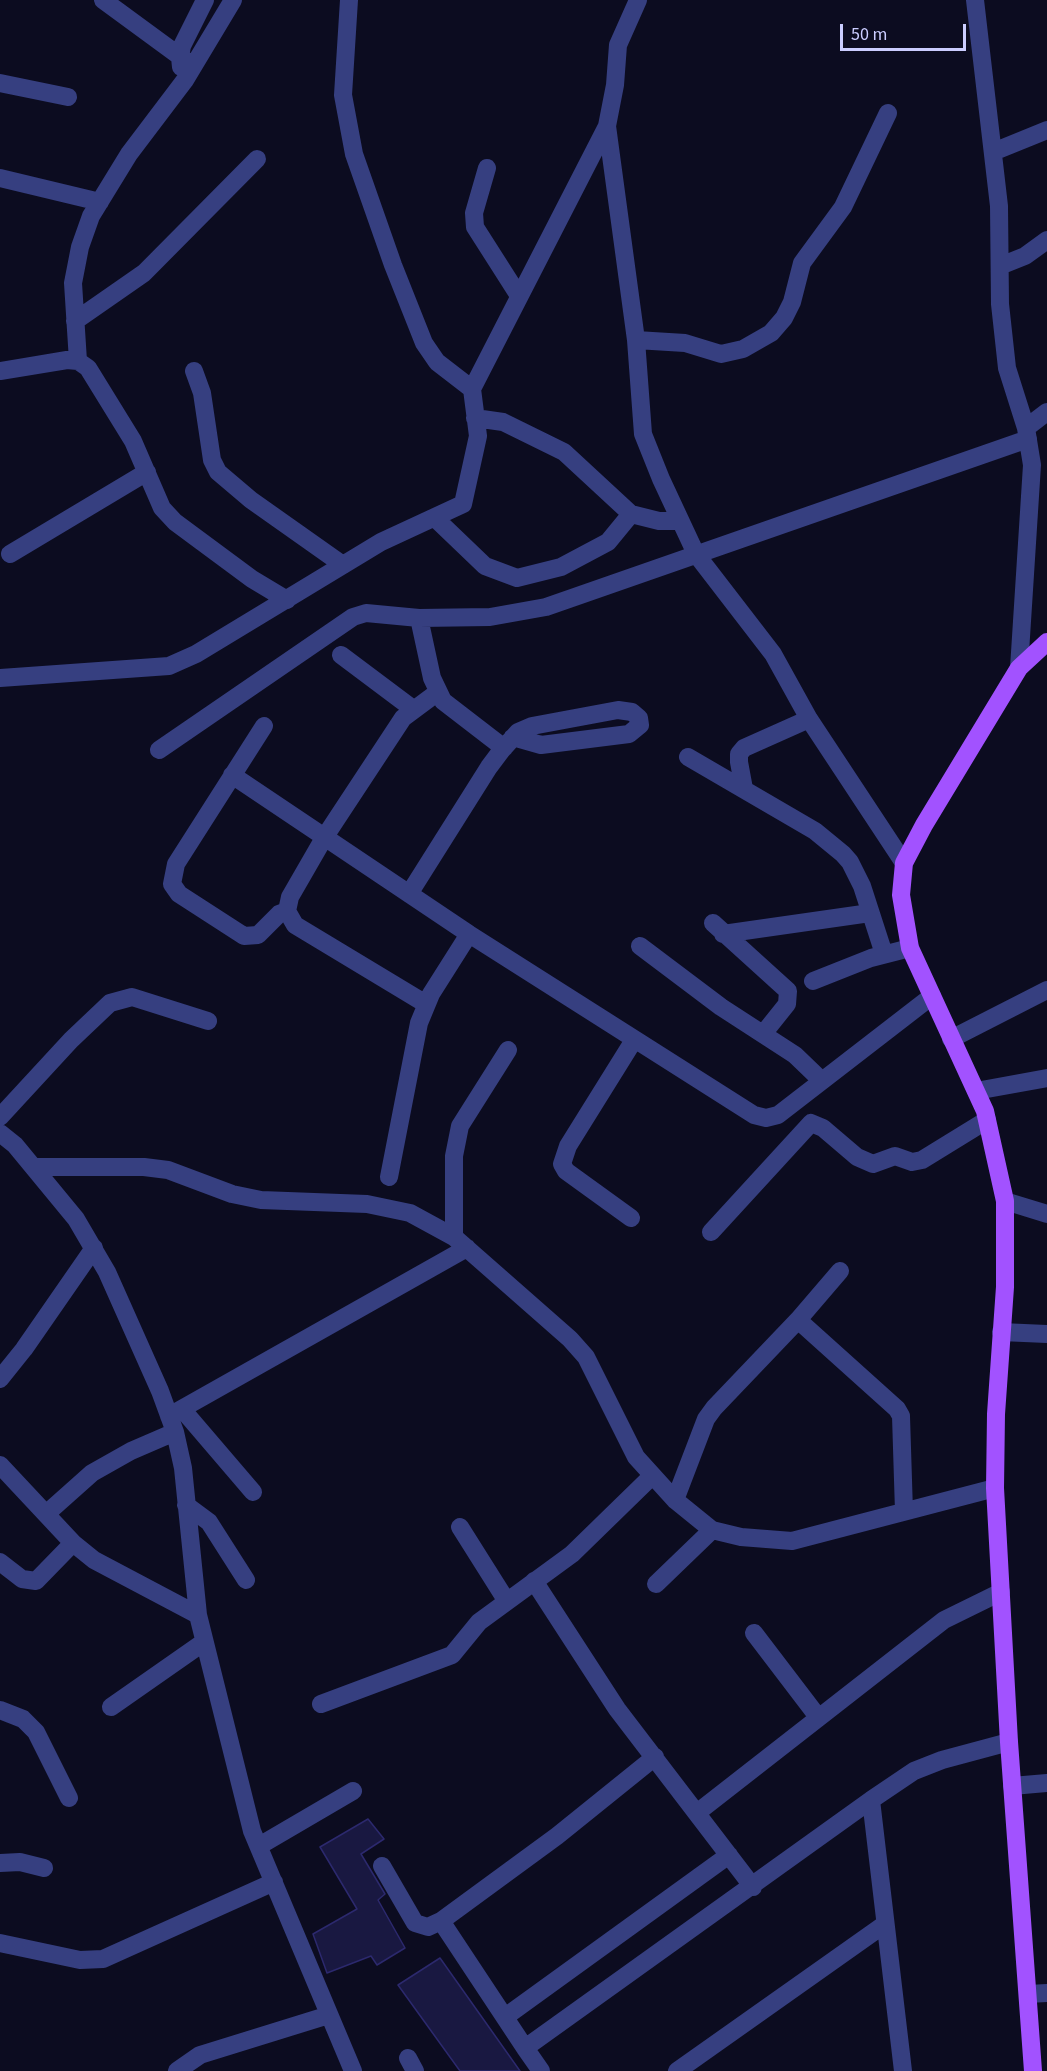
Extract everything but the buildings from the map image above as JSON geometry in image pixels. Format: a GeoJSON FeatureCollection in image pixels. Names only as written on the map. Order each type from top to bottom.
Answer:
{"type":"FeatureCollection","features":[{"type":"Feature","properties":{"kind":"main road"},"geometry":{"type":"LineString","coordinates":[[1033,2071],[1009,1742],[995,1488],[996,1414],[1005,1287],[1005,1201],[987,1120],[976,1091],[910,948],[901,895],[904,863],[924,825],[1018,668],[1047,642]]}},
{"type":"Feature","properties":{"kind":"street"},"geometry":{"type":"LineString","coordinates":[[103,0],[186,68]]}},
{"type":"Feature","properties":{"kind":"street"},"geometry":{"type":"LineString","coordinates":[[186,68],[205,0]]}},
{"type":"Feature","properties":{"kind":"street"},"geometry":{"type":"LineString","coordinates":[[78,362],[73,284],[78,256],[91,216],[129,154],[233,0]]}},
{"type":"Feature","properties":{"kind":"street"},"geometry":{"type":"LineString","coordinates":[[349,0],[343,95],[354,154],[393,265],[424,343],[437,362],[472,389]]}},
{"type":"Feature","properties":{"kind":"street"},"geometry":{"type":"LineString","coordinates":[[0,678],[169,666],[196,654],[381,542],[436,519],[463,504],[478,436],[472,389],[607,126],[615,85],[618,45],[638,0]]}},
{"type":"Feature","properties":{"kind":"street"},"geometry":{"type":"LineString","coordinates":[[975,0],[999,206],[1000,304],[1007,368],[1027,433],[1032,465],[1018,668]]}},
{"type":"Feature","properties":{"kind":"street"},"geometry":{"type":"LineString","coordinates":[[0,83],[68,97]]}},
{"type":"Feature","properties":{"kind":"street"},"geometry":{"type":"LineString","coordinates":[[636,340],[685,343],[721,354],[743,349],[771,333],[784,318],[792,302],[802,263],[843,207],[888,113]]}},
{"type":"Feature","properties":{"kind":"street"},"geometry":{"type":"LineString","coordinates":[[607,126],[636,340],[643,434],[696,554],[773,654],[809,719],[904,863]]}},
{"type":"Feature","properties":{"kind":"street"},"geometry":{"type":"LineString","coordinates":[[993,152],[1047,130]]}},
{"type":"Feature","properties":{"kind":"street"},"geometry":{"type":"LineString","coordinates":[[75,321],[144,273],[257,159]]}},
{"type":"Feature","properties":{"kind":"street"},"geometry":{"type":"LineString","coordinates":[[487,168],[474,213],[476,227],[519,296]]}},
{"type":"Feature","properties":{"kind":"street"},"geometry":{"type":"LineString","coordinates":[[0,178],[100,202]]}},
{"type":"Feature","properties":{"kind":"street"},"geometry":{"type":"LineString","coordinates":[[1000,266],[1030,253],[1047,240]]}},
{"type":"Feature","properties":{"kind":"street"},"geometry":{"type":"LineString","coordinates":[[0,371],[67,360],[78,362],[88,368],[133,441],[162,508],[175,522],[252,579],[287,600]]}},
{"type":"Feature","properties":{"kind":"street"},"geometry":{"type":"LineString","coordinates":[[194,371],[202,393],[212,460],[218,472],[251,500],[343,565]]}},
{"type":"Feature","properties":{"kind":"street"},"geometry":{"type":"LineString","coordinates":[[159,750],[353,617],[366,613],[419,618],[490,617],[526,613],[696,554],[1027,433],[1047,412]]}},
{"type":"Feature","properties":{"kind":"street"},"geometry":{"type":"LineString","coordinates":[[475,418],[503,422],[532,434],[564,452],[631,514],[659,521],[680,521]]}},
{"type":"Feature","properties":{"kind":"street"},"geometry":{"type":"LineString","coordinates":[[10,554],[147,472]]}},
{"type":"Feature","properties":{"kind":"street"},"geometry":{"type":"LineString","coordinates":[[436,519],[485,566],[517,578],[561,567],[608,542],[631,514]]}},
{"type":"Feature","properties":{"kind":"street"},"geometry":{"type":"LineString","coordinates":[[409,894],[509,743],[523,728],[618,710],[632,712],[639,718],[640,725],[629,734],[540,745],[509,743],[448,706],[438,692],[419,618]]}},
{"type":"Feature","properties":{"kind":"street"},"geometry":{"type":"LineString","coordinates":[[341,655],[413,709]]}},
{"type":"Feature","properties":{"kind":"street"},"geometry":{"type":"LineString","coordinates":[[426,1004],[295,925],[287,911],[290,897],[324,838],[403,718],[438,692]]}},
{"type":"Feature","properties":{"kind":"street"},"geometry":{"type":"LineString","coordinates":[[744,789],[739,762],[744,748],[809,719]]}},
{"type":"Feature","properties":{"kind":"street"},"geometry":{"type":"LineString","coordinates":[[264,726],[176,864],[172,884],[179,894],[243,936],[258,935],[279,914],[287,911]]}},
{"type":"Feature","properties":{"kind":"street"},"geometry":{"type":"LineString","coordinates":[[688,757],[815,831],[836,847],[850,862],[856,873],[884,954]]}},
{"type":"Feature","properties":{"kind":"street"},"geometry":{"type":"LineString","coordinates":[[232,775],[469,934],[754,1115],[766,1118],[778,1114],[932,996]]}},
{"type":"Feature","properties":{"kind":"street"},"geometry":{"type":"LineString","coordinates":[[763,1034],[788,1004],[788,991],[718,928],[870,913]]}},
{"type":"Feature","properties":{"kind":"street"},"geometry":{"type":"LineString","coordinates":[[389,1177],[419,1023],[426,1004],[469,934]]}},
{"type":"Feature","properties":{"kind":"street"},"geometry":{"type":"LineString","coordinates":[[640,946],[721,1007],[795,1055],[822,1081]]}},
{"type":"Feature","properties":{"kind":"street"},"geometry":{"type":"LineString","coordinates":[[813,981],[884,954],[910,948]]}},
{"type":"Feature","properties":{"kind":"street"},"geometry":{"type":"LineString","coordinates":[[951,1039],[1047,990]]}},
{"type":"Feature","properties":{"kind":"street"},"geometry":{"type":"LineString","coordinates":[[0,1117],[110,1003],[132,997],[208,1021]]}},
{"type":"Feature","properties":{"kind":"street"},"geometry":{"type":"LineString","coordinates":[[631,1218],[566,1171],[562,1164],[568,1146],[634,1040]]}},
{"type":"Feature","properties":{"kind":"street"},"geometry":{"type":"LineString","coordinates":[[460,1243],[454,1156],[460,1126],[508,1050]]}},
{"type":"Feature","properties":{"kind":"street"},"geometry":{"type":"LineString","coordinates":[[976,1091],[1047,1078]]}},
{"type":"Feature","properties":{"kind":"street"},"geometry":{"type":"LineString","coordinates":[[711,1232],[811,1123],[823,1128],[857,1157],[873,1164],[895,1156],[912,1162],[922,1160],[987,1120]]}},
{"type":"Feature","properties":{"kind":"street"},"geometry":{"type":"LineString","coordinates":[[0,1133],[15,1144],[34,1167],[76,1219],[94,1248],[175,1419],[198,1615],[252,1831],[353,2071]]}},
{"type":"Feature","properties":{"kind":"street"},"geometry":{"type":"LineString","coordinates":[[34,1167],[144,1167],[168,1170],[232,1194],[261,1200],[387,1207],[410,1213],[460,1243],[570,1339],[586,1358],[624,1437],[651,1477],[712,1530],[741,1537],[792,1540],[995,1488]]}},
{"type":"Feature","properties":{"kind":"street"},"geometry":{"type":"LineString","coordinates":[[1005,1201],[1047,1214]]}},
{"type":"Feature","properties":{"kind":"street"},"geometry":{"type":"LineString","coordinates":[[46,1514],[92,1473],[131,1451],[175,1419],[460,1243]]}},
{"type":"Feature","properties":{"kind":"street"},"geometry":{"type":"LineString","coordinates":[[0,1379],[24,1349],[94,1248]]}},
{"type":"Feature","properties":{"kind":"street"},"geometry":{"type":"LineString","coordinates":[[675,1500],[710,1413],[798,1320],[840,1270]]}},
{"type":"Feature","properties":{"kind":"street"},"geometry":{"type":"LineString","coordinates":[[798,1320],[897,1409],[901,1416],[904,1512]]}},
{"type":"Feature","properties":{"kind":"street"},"geometry":{"type":"LineString","coordinates":[[1001,1332],[1047,1334]]}},
{"type":"Feature","properties":{"kind":"street"},"geometry":{"type":"LineString","coordinates":[[175,1419],[253,1492]]}},
{"type":"Feature","properties":{"kind":"street"},"geometry":{"type":"LineString","coordinates":[[0,1465],[73,1543],[121,1576],[198,1615]]}},
{"type":"Feature","properties":{"kind":"street"},"geometry":{"type":"LineString","coordinates":[[321,1704],[452,1655],[464,1644],[479,1622],[506,1600],[572,1554],[651,1477]]}},
{"type":"Feature","properties":{"kind":"street"},"geometry":{"type":"LineString","coordinates":[[186,1505],[209,1522],[246,1580]]}},
{"type":"Feature","properties":{"kind":"street"},"geometry":{"type":"LineString","coordinates":[[460,1527],[506,1600]]}},
{"type":"Feature","properties":{"kind":"street"},"geometry":{"type":"LineString","coordinates":[[656,1584],[712,1530]]}},
{"type":"Feature","properties":{"kind":"street"},"geometry":{"type":"LineString","coordinates":[[0,1562],[22,1579],[36,1581],[73,1543]]}},
{"type":"Feature","properties":{"kind":"street"},"geometry":{"type":"LineString","coordinates":[[534,1581],[617,1709],[698,1812],[753,1887]]}},
{"type":"Feature","properties":{"kind":"street"},"geometry":{"type":"LineString","coordinates":[[698,1812],[944,1620],[1001,1592]]}},
{"type":"Feature","properties":{"kind":"street"},"geometry":{"type":"LineString","coordinates":[[754,1633],[819,1718]]}},
{"type":"Feature","properties":{"kind":"street"},"geometry":{"type":"LineString","coordinates":[[111,1707],[204,1642]]}},
{"type":"Feature","properties":{"kind":"street"},"geometry":{"type":"LineString","coordinates":[[0,1710],[22,1719],[36,1732],[69,1798]]}},
{"type":"Feature","properties":{"kind":"street"},"geometry":{"type":"LineString","coordinates":[[525,2048],[914,1771],[942,1760],[1009,1742]]}},
{"type":"Feature","properties":{"kind":"street"},"geometry":{"type":"LineString","coordinates":[[382,1866],[415,1923],[428,1927],[441,1921],[557,1836],[655,1758]]}},
{"type":"Feature","properties":{"kind":"street"},"geometry":{"type":"LineString","coordinates":[[1012,1786],[1047,1783]]}},
{"type":"Feature","properties":{"kind":"street"},"geometry":{"type":"LineString","coordinates":[[259,1846],[353,1791]]}},
{"type":"Feature","properties":{"kind":"street"},"geometry":{"type":"LineString","coordinates":[[871,1800],[903,2071]]}},
{"type":"Feature","properties":{"kind":"street"},"geometry":{"type":"LineString","coordinates":[[505,2017],[729,1854]]}},
{"type":"Feature","properties":{"kind":"street"},"geometry":{"type":"LineString","coordinates":[[0,1863],[20,1862],[44,1868]]}},
{"type":"Feature","properties":{"kind":"street"},"geometry":{"type":"LineString","coordinates":[[0,1943],[80,1960],[103,1959],[274,1882]]}},
{"type":"Feature","properties":{"kind":"street"},"geometry":{"type":"LineString","coordinates":[[441,1921],[541,2071]]}},
{"type":"Feature","properties":{"kind":"street"},"geometry":{"type":"LineString","coordinates":[[677,2071],[885,1924]]}},
{"type":"Feature","properties":{"kind":"street"},"geometry":{"type":"LineString","coordinates":[[1028,1994],[1047,1993]]}},
{"type":"Feature","properties":{"kind":"street"},"geometry":{"type":"LineString","coordinates":[[177,2071],[200,2055],[329,2015]]}}]}
